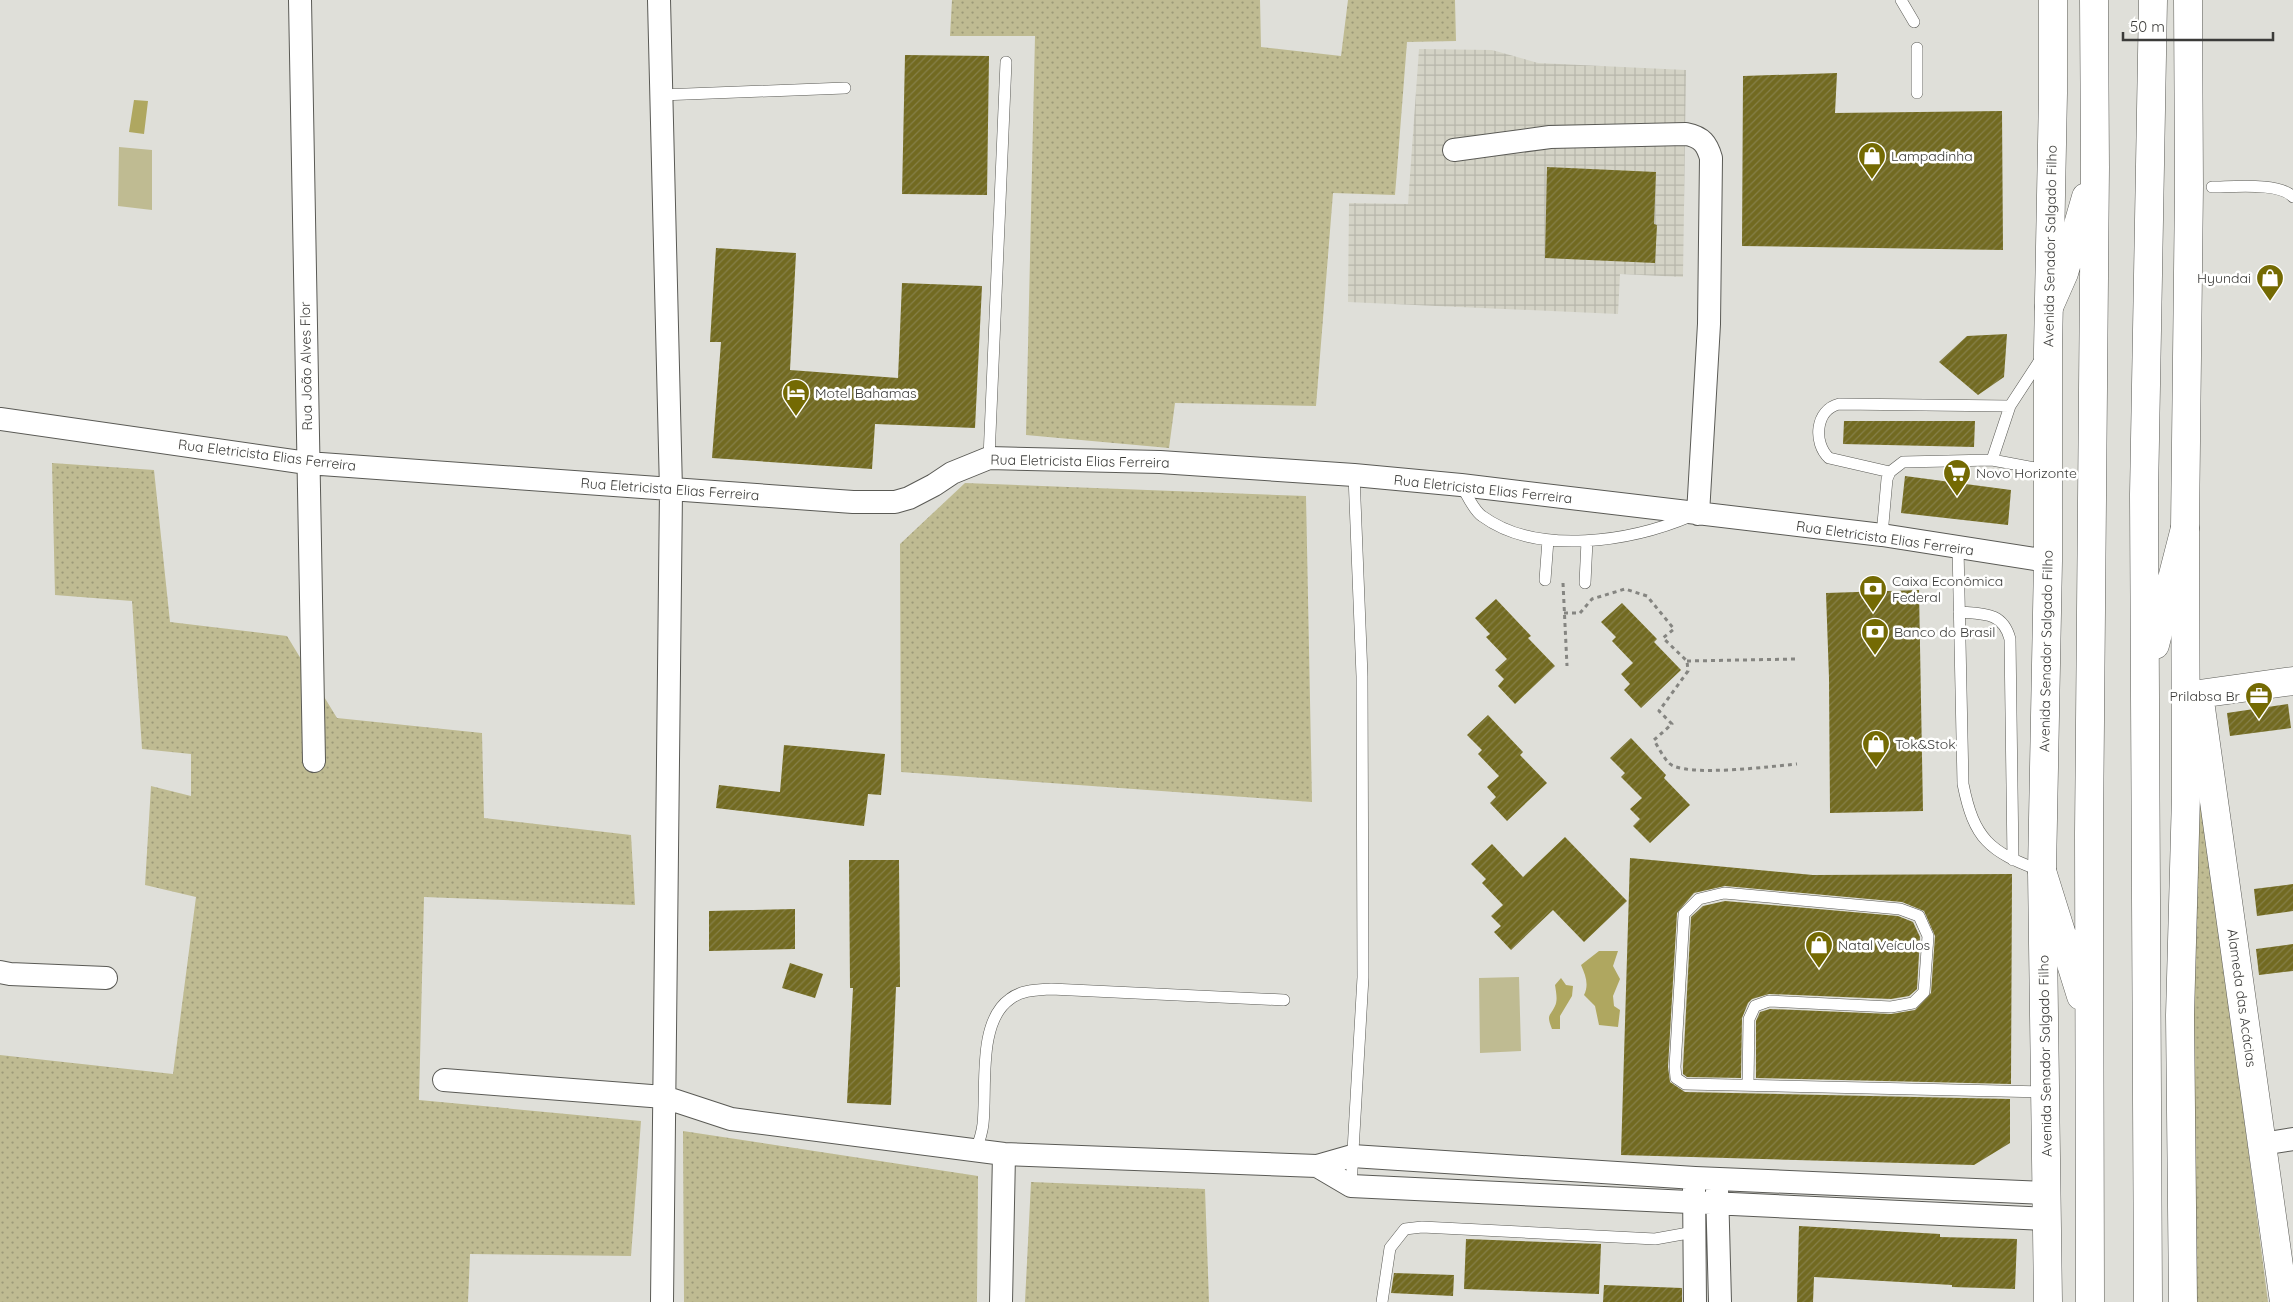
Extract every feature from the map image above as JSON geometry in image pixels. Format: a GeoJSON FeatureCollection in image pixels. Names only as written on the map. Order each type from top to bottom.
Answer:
{"type":"FeatureCollection","features":[{"type":"Feature","properties":{"kind":"main road","name":"Avenida Senador Salgado Filho"},"geometry":{"type":"LineString","coordinates":[[2048,1302],[2042,871],[2048,561],[2046,470],[2053,0]]}},
{"type":"Feature","properties":{"kind":"main road"},"geometry":{"type":"LineString","coordinates":[[2090,1302],[2089,1019],[2095,167],[2094,0]]}},
{"type":"Feature","properties":{"kind":"main road"},"geometry":{"type":"LineString","coordinates":[[2148,1302],[2144,496],[2153,0]]}},
{"type":"Feature","properties":{"kind":"main road"},"geometry":{"type":"LineString","coordinates":[[2183,1302],[2180,1016],[2186,796],[2185,528],[2189,186],[2188,0]]}},
{"type":"Feature","properties":{"kind":"main road"},"geometry":{"type":"LineString","coordinates":[[2049,307],[2064,273],[2095,167]]}},
{"type":"Feature","properties":{"kind":"main road"},"geometry":{"type":"LineString","coordinates":[[2146,683],[2185,528]]}},
{"type":"Feature","properties":{"kind":"main road","name":"Alameda das Acácias"},"geometry":{"type":"LineString","coordinates":[[2286,1294],[2262,1144],[2199,694],[2293,681]]}},
{"type":"Feature","properties":{"kind":"main road"},"geometry":{"type":"LineString","coordinates":[[2042,871],[2089,1019]]}},
{"type":"Feature","properties":{"kind":"street","name":"Rua João Alves Flor"},"geometry":{"type":"LineString","coordinates":[[300,0],[303,91],[307,463],[314,762]]}},
{"type":"Feature","properties":{"kind":"street"},"geometry":{"type":"LineString","coordinates":[[659,0],[671,490],[662,1302]]}},
{"type":"Feature","properties":{"kind":"street"},"geometry":{"type":"LineString","coordinates":[[1454,150],[1550,137],[1686,134],[1697,136],[1708,145],[1712,158],[1709,324],[1698,514]]}},
{"type":"Feature","properties":{"kind":"street","name":"Rua Eletricista Elias Ferreira"},"geometry":{"type":"LineString","coordinates":[[0,419],[307,463],[853,502],[895,502],[920,493],[952,473],[989,458],[1160,462],[1354,475],[1461,485],[1882,536],[2048,561]]}},
{"type":"Feature","properties":{"kind":"street"},"geometry":{"type":"LineString","coordinates":[[0,972],[106,978]]}},
{"type":"Feature","properties":{"kind":"street"},"geometry":{"type":"LineString","coordinates":[[444,1080],[664,1097],[731,1120],[1004,1154],[1317,1166],[1352,1156],[1695,1178],[2047,1192]]}},
{"type":"Feature","properties":{"kind":"street"},"geometry":{"type":"LineString","coordinates":[[2262,1144],[2293,1139]]}},
{"type":"Feature","properties":{"kind":"street"},"geometry":{"type":"LineString","coordinates":[[1001,1302],[1004,1154]]}},
{"type":"Feature","properties":{"kind":"street"},"geometry":{"type":"LineString","coordinates":[[1317,1166],[1351,1186],[2047,1219]]}},
{"type":"Feature","properties":{"kind":"street"},"geometry":{"type":"LineString","coordinates":[[1695,1178],[1695,1302]]}},
{"type":"Feature","properties":{"kind":"street"},"geometry":{"type":"LineString","coordinates":[[1717,1179],[1720,1302]]}},
{"type":"Feature","properties":{"kind":"lane"},"geometry":{"type":"LineString","coordinates":[[1901,0],[1914,22]]}},
{"type":"Feature","properties":{"kind":"lane"},"geometry":{"type":"LineString","coordinates":[[1917,48],[1917,93]]}},
{"type":"Feature","properties":{"kind":"lane"},"geometry":{"type":"LineString","coordinates":[[989,458],[1006,62]]}},
{"type":"Feature","properties":{"kind":"lane"},"geometry":{"type":"LineString","coordinates":[[661,95],[845,88]]}},
{"type":"Feature","properties":{"kind":"lane"},"geometry":{"type":"LineString","coordinates":[[2212,187],[2269,188],[2283,190],[2293,197]]}},
{"type":"Feature","properties":{"kind":"lane"},"geometry":{"type":"LineString","coordinates":[[1992,460],[2010,406],[2048,350]]}},
{"type":"Feature","properties":{"kind":"lane"},"geometry":{"type":"LineString","coordinates":[[1890,472],[1830,458],[1824,453],[1819,441],[1821,418],[1830,407],[1839,404],[2010,406]]}},
{"type":"Feature","properties":{"kind":"lane"},"geometry":{"type":"LineString","coordinates":[[1882,536],[1887,479],[1890,472],[1903,462],[1992,460],[2046,470]]}},
{"type":"Feature","properties":{"kind":"lane"},"geometry":{"type":"LineString","coordinates":[[1351,1186],[1362,977],[1362,676],[1354,475]]}},
{"type":"Feature","properties":{"kind":"lane"},"geometry":{"type":"LineString","coordinates":[[1461,485],[1480,515],[1501,528],[1548,540],[1587,541],[1626,537],[1698,514]]}},
{"type":"Feature","properties":{"kind":"lane"},"geometry":{"type":"LineString","coordinates":[[1545,580],[1548,540]]}},
{"type":"Feature","properties":{"kind":"lane"},"geometry":{"type":"LineString","coordinates":[[1585,583],[1587,541]]}},
{"type":"Feature","properties":{"kind":"lane"},"geometry":{"type":"LineString","coordinates":[[1958,547],[1963,784],[1968,811],[1979,833],[1996,851],[2042,871]]}},
{"type":"Feature","properties":{"kind":"lane"},"geometry":{"type":"LineString","coordinates":[[1960,612],[1987,615],[1999,619],[2007,628],[2010,639],[2013,860]]}},
{"type":"Feature","properties":{"kind":"lane"},"geometry":{"type":"LineString","coordinates":[[1748,1085],[1749,1019],[1755,1006],[1769,1001],[1891,1006],[1913,1003],[1924,992],[1928,936],[1919,916],[1900,909],[1724,893],[1699,899],[1684,914],[1674,1067],[1676,1078],[1685,1084],[2045,1092]]}},
{"type":"Feature","properties":{"kind":"lane"},"geometry":{"type":"LineString","coordinates":[[976,1150],[983,1126],[988,1037],[996,1013],[1010,998],[1028,991],[1051,989],[1284,1000]]}},
{"type":"Feature","properties":{"kind":"lane"},"geometry":{"type":"LineString","coordinates":[[1382,1302],[1390,1248],[1405,1230],[1422,1226],[1655,1239],[1694,1232]]}},
{"type":"Feature","properties":{"kind":"path"},"geometry":{"type":"LineString","coordinates":[[1563,583],[1567,666]]}},
{"type":"Feature","properties":{"kind":"path"},"geometry":{"type":"LineString","coordinates":[[1564,613],[1580,613],[1592,599],[1625,589],[1647,596],[1674,629],[1663,638],[1687,661],[1688,671],[1659,711],[1672,724],[1654,740],[1669,764],[1683,769],[1744,769],[1797,764]]}},
{"type":"Feature","properties":{"kind":"path"},"geometry":{"type":"LineString","coordinates":[[1687,661],[1796,659]]}},
{"type":"Feature","properties":{"kind":"shaded area"},"geometry":{"type":"Polygon","coordinates":[[[952,0],[1260,0],[1261,47],[1341,56],[1348,0],[1455,0],[1456,41],[1407,42],[1395,195],[1333,193],[1316,406],[1175,403],[1169,448],[1026,435],[1035,36],[950,36],[952,0]]]}},
{"type":"Feature","properties":{"kind":"shaded area"},"geometry":{"type":"Polygon","coordinates":[[[1419,49],[1492,50],[1538,63],[1686,70],[1683,277],[1620,274],[1618,314],[1348,302],[1349,203],[1408,204],[1419,49]]]}},
{"type":"Feature","properties":{"kind":"shaded area"},"geometry":{"type":"Polygon","coordinates":[[[134,100],[148,101],[144,134],[129,132],[134,100]]]}},
{"type":"Feature","properties":{"kind":"shaded area"},"geometry":{"type":"Polygon","coordinates":[[[119,147],[152,150],[152,210],[118,206],[119,147]]]}},
{"type":"Feature","properties":{"kind":"shaded area"},"geometry":{"type":"Polygon","coordinates":[[[52,463],[154,470],[170,622],[287,636],[337,718],[482,733],[484,818],[631,835],[635,905],[424,897],[419,1100],[641,1121],[631,1256],[470,1254],[468,1302],[0,1302],[0,1055],[173,1074],[196,897],[145,885],[151,786],[191,796],[191,754],[142,749],[132,601],[55,595],[52,463]]]}},
{"type":"Feature","properties":{"kind":"shaded area"},"geometry":{"type":"Polygon","coordinates":[[[965,483],[1306,496],[1312,802],[901,772],[900,544],[965,483]]]}},
{"type":"Feature","properties":{"kind":"shaded area"},"geometry":{"type":"Polygon","coordinates":[[[2193,722],[2268,1302],[2188,1302],[2193,722]]]}},
{"type":"Feature","properties":{"kind":"shaded area"},"geometry":{"type":"Polygon","coordinates":[[[1599,951],[1618,951],[1613,966],[1620,979],[1613,996],[1614,1006],[1620,1010],[1618,1027],[1599,1025],[1595,1006],[1584,995],[1586,980],[1581,965],[1599,951]]]}},
{"type":"Feature","properties":{"kind":"shaded area"},"geometry":{"type":"Polygon","coordinates":[[[1519,977],[1521,1051],[1480,1053],[1479,978],[1519,977]]]}},
{"type":"Feature","properties":{"kind":"shaded area"},"geometry":{"type":"Polygon","coordinates":[[[1561,978],[1566,985],[1573,986],[1572,996],[1560,1016],[1560,1029],[1552,1029],[1549,1018],[1556,1001],[1555,985],[1561,978]]]}},
{"type":"Feature","properties":{"kind":"shaded area"},"geometry":{"type":"Polygon","coordinates":[[[683,1131],[978,1176],[977,1302],[684,1302],[683,1131]]]}},
{"type":"Feature","properties":{"kind":"shaded area"},"geometry":{"type":"Polygon","coordinates":[[[1031,1182],[1205,1189],[1209,1302],[1025,1302],[1031,1182]]]}},
{"type":"Feature","properties":{"kind":"building"},"geometry":{"type":"Polygon","coordinates":[[[905,55],[989,56],[987,195],[902,194],[905,55]]]}},
{"type":"Feature","properties":{"kind":"building","name":"Lampadinha"},"geometry":{"type":"Polygon","coordinates":[[[1837,73],[1835,113],[2002,111],[2003,250],[1742,246],[1743,76],[1837,73]]]}},
{"type":"Feature","properties":{"kind":"building"},"geometry":{"type":"Polygon","coordinates":[[[1547,167],[1656,172],[1654,224],[1657,225],[1655,263],[1545,258],[1547,167]]]}},
{"type":"Feature","properties":{"kind":"building"},"geometry":{"type":"Polygon","coordinates":[[[716,248],[796,253],[790,370],[898,378],[902,283],[982,286],[975,428],[875,424],[872,469],[712,458],[721,342],[710,342],[716,248]]]}},
{"type":"Feature","properties":{"kind":"building"},"geometry":{"type":"Polygon","coordinates":[[[2007,334],[2004,377],[1978,395],[1939,362],[1967,336],[2007,334]]]}},
{"type":"Feature","properties":{"kind":"building"},"geometry":{"type":"Polygon","coordinates":[[[1844,421],[1975,421],[1974,447],[1843,444],[1844,421]]]}},
{"type":"Feature","properties":{"kind":"building","name":"Novo Horizonte"},"geometry":{"type":"Polygon","coordinates":[[[1905,476],[2011,490],[2008,525],[1901,513],[1905,476]]]}},
{"type":"Feature","properties":{"kind":"building"},"geometry":{"type":"Polygon","coordinates":[[[1919,590],[1923,811],[1830,813],[1826,593],[1919,590]]]}},
{"type":"Feature","properties":{"kind":"building"},"geometry":{"type":"Polygon","coordinates":[[[1496,599],[1531,636],[1528,638],[1555,666],[1515,704],[1498,686],[1504,679],[1495,670],[1507,659],[1486,637],[1490,634],[1475,618],[1496,599]]]}},
{"type":"Feature","properties":{"kind":"building"},"geometry":{"type":"Polygon","coordinates":[[[1622,603],[1657,639],[1654,642],[1681,670],[1641,708],[1624,690],[1630,684],[1621,674],[1633,663],[1612,641],[1616,637],[1601,622],[1622,603]]]}},
{"type":"Feature","properties":{"kind":"building","name":"Prilabsa Br"},"geometry":{"type":"Polygon","coordinates":[[[2288,704],[2291,728],[2230,736],[2227,713],[2288,704]]]}},
{"type":"Feature","properties":{"kind":"building"},"geometry":{"type":"Polygon","coordinates":[[[1488,715],[1523,752],[1520,755],[1547,783],[1507,821],[1490,803],[1496,797],[1487,787],[1499,776],[1478,754],[1482,750],[1467,735],[1488,715]]]}},
{"type":"Feature","properties":{"kind":"building"},"geometry":{"type":"Polygon","coordinates":[[[1631,738],[1666,775],[1664,778],[1690,805],[1650,843],[1633,826],[1640,819],[1630,809],[1642,798],[1621,777],[1625,773],[1610,758],[1631,738]]]}},
{"type":"Feature","properties":{"kind":"building"},"geometry":{"type":"Polygon","coordinates":[[[784,745],[885,754],[881,795],[868,794],[864,826],[716,808],[719,785],[780,792],[784,745]]]}},
{"type":"Feature","properties":{"kind":"building"},"geometry":{"type":"Polygon","coordinates":[[[1565,837],[1627,901],[1584,942],[1553,910],[1511,950],[1494,932],[1501,926],[1491,916],[1503,905],[1482,883],[1486,879],[1471,864],[1492,844],[1523,877],[1565,837]]]}},
{"type":"Feature","properties":{"kind":"building","name":"Natal Veículos"},"geometry":{"type":"Polygon","coordinates":[[[1630,858],[1813,875],[2012,874],[2011,1084],[1756,1078],[1756,1021],[1760,1012],[1770,1009],[1891,1014],[1915,1010],[1931,993],[1935,936],[1924,911],[1902,902],[1725,886],[1694,893],[1677,913],[1668,1067],[1670,1082],[1685,1092],[2010,1099],[2010,1143],[1974,1165],[1621,1155],[1630,858]]]}},
{"type":"Feature","properties":{"kind":"building"},"geometry":{"type":"Polygon","coordinates":[[[849,860],[899,860],[900,987],[896,987],[891,1105],[847,1103],[853,988],[850,988],[849,860]]]}},
{"type":"Feature","properties":{"kind":"building"},"geometry":{"type":"Polygon","coordinates":[[[2293,884],[2293,911],[2257,916],[2254,889],[2293,884]]]}},
{"type":"Feature","properties":{"kind":"building"},"geometry":{"type":"Polygon","coordinates":[[[1725,901],[1898,916],[1913,922],[1920,937],[1917,989],[1909,996],[1891,999],[1769,994],[1752,999],[1748,1003],[1742,1018],[1741,1078],[1687,1077],[1683,1074],[1683,1067],[1691,917],[1703,906],[1725,901]]]}},
{"type":"Feature","properties":{"kind":"building"},"geometry":{"type":"Polygon","coordinates":[[[795,909],[795,949],[709,951],[709,911],[795,909]]]}},
{"type":"Feature","properties":{"kind":"building"},"geometry":{"type":"Polygon","coordinates":[[[2293,944],[2293,971],[2259,975],[2256,949],[2293,944]]]}},
{"type":"Feature","properties":{"kind":"building"},"geometry":{"type":"Polygon","coordinates":[[[790,963],[823,974],[815,998],[782,988],[790,963]]]}},
{"type":"Feature","properties":{"kind":"building"},"geometry":{"type":"Polygon","coordinates":[[[1799,1226],[1940,1234],[1940,1237],[2017,1239],[2015,1289],[1952,1287],[1952,1285],[1814,1277],[1813,1302],[1797,1302],[1799,1226]]]}},
{"type":"Feature","properties":{"kind":"building"},"geometry":{"type":"Polygon","coordinates":[[[1466,1239],[1601,1244],[1599,1294],[1464,1289],[1466,1239]]]}},
{"type":"Feature","properties":{"kind":"building"},"geometry":{"type":"Polygon","coordinates":[[[1394,1273],[1454,1275],[1453,1296],[1391,1293],[1394,1273]]]}},
{"type":"Feature","properties":{"kind":"building"},"geometry":{"type":"Polygon","coordinates":[[[1604,1285],[1682,1288],[1682,1302],[1603,1302],[1604,1285]]]}},
{"type":"Feature","properties":{"kind":"place","name":"Lampadinha"},"geometry":{"type":"Point","coordinates":[1872,180]}},
{"type":"Feature","properties":{"kind":"place","name":"Hyundai"},"geometry":{"type":"Point","coordinates":[2270,302]}},
{"type":"Feature","properties":{"kind":"place","name":"Motel Bahamas"},"geometry":{"type":"Point","coordinates":[796,417]}},
{"type":"Feature","properties":{"kind":"place","name":"Novo Horizonte"},"geometry":{"type":"Point","coordinates":[1957,497]}},
{"type":"Feature","properties":{"kind":"place","name":"Caixa Econômica Federal"},"geometry":{"type":"Point","coordinates":[1873,613]}},
{"type":"Feature","properties":{"kind":"place","name":"Banco do Brasil"},"geometry":{"type":"Point","coordinates":[1875,656]}},
{"type":"Feature","properties":{"kind":"place","name":"Prilabsa Br"},"geometry":{"type":"Point","coordinates":[2259,720]}},
{"type":"Feature","properties":{"kind":"place","name":"Tok&Stok"},"geometry":{"type":"Point","coordinates":[1876,768]}},
{"type":"Feature","properties":{"kind":"place","name":"Natal Veículos"},"geometry":{"type":"Point","coordinates":[1819,969]}}]}
